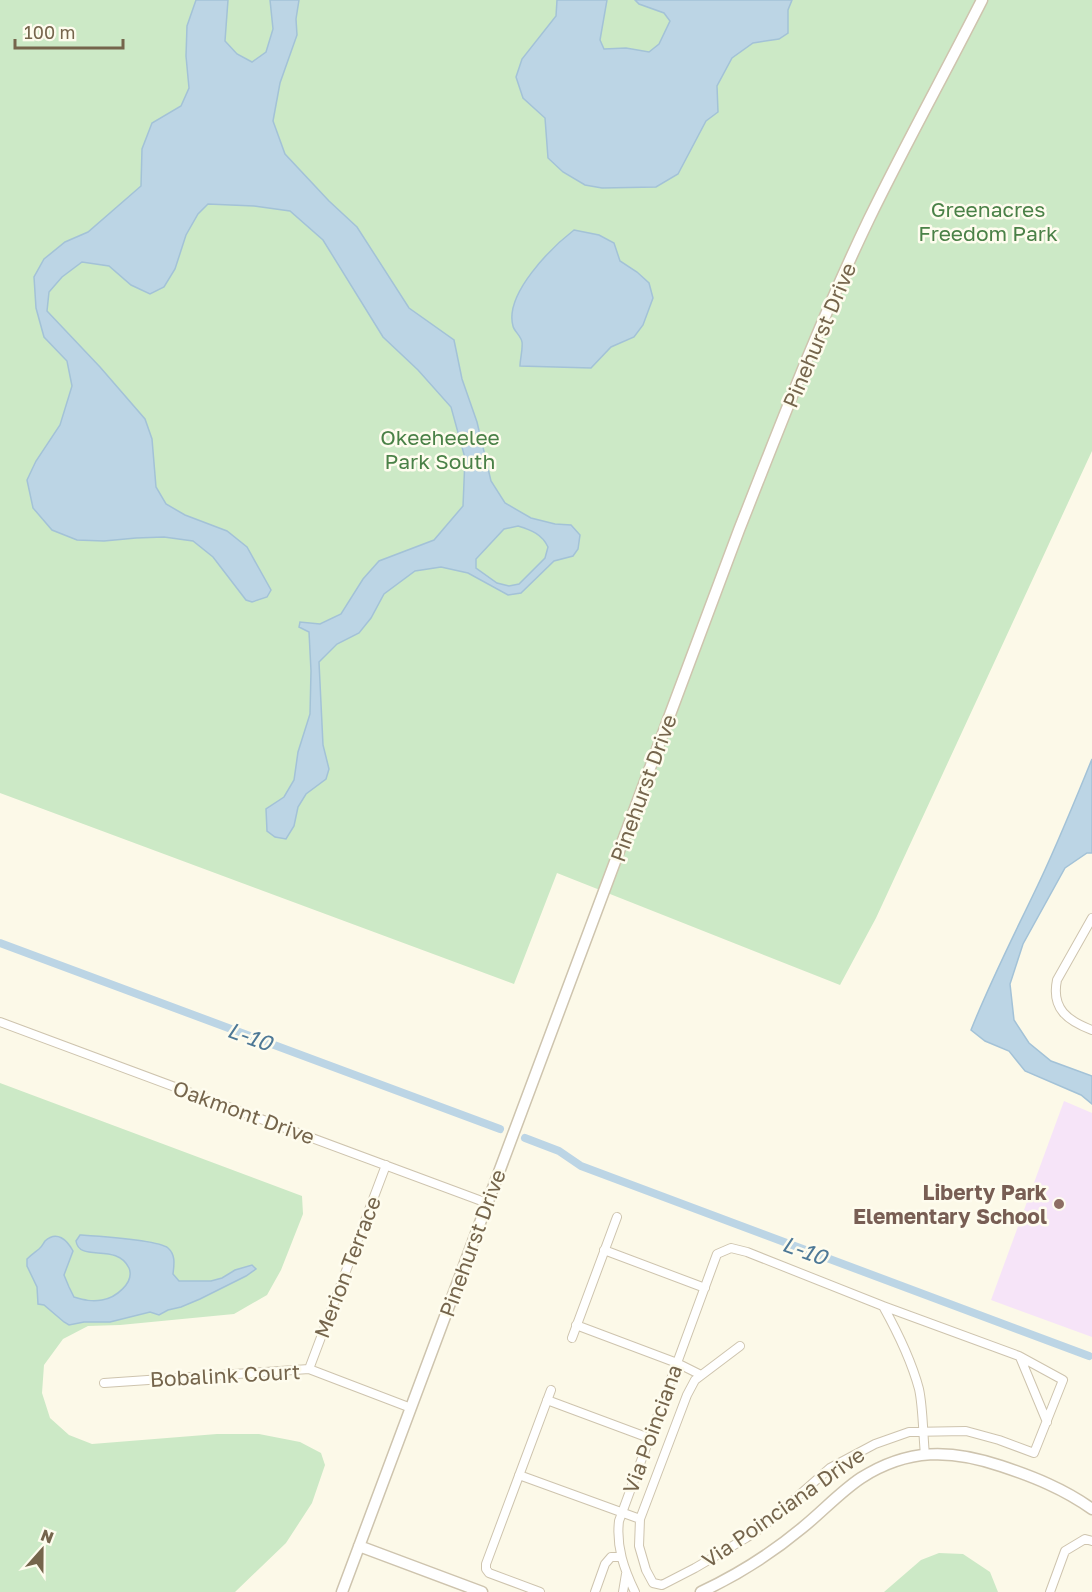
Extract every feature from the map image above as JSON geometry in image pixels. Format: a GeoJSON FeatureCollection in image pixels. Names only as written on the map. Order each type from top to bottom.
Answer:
{"type":"FeatureCollection","features":[{"type":"Feature","properties":{"kind":"street","name":"Pinehurst Drive"},"geometry":{"type":"LineString","coordinates":[[342,1592],[739,530],[802,371],[870,218],[982,0]]}},
{"type":"Feature","properties":{"kind":"street"},"geometry":{"type":"LineString","coordinates":[[1092,918],[1057,980],[1056,990],[1057,1001],[1064,1014],[1075,1023],[1092,1029]]}},
{"type":"Feature","properties":{"kind":"street","name":"Oakmont Drive"},"geometry":{"type":"LineString","coordinates":[[0,1022],[487,1203]]}},
{"type":"Feature","properties":{"kind":"street","name":"Merion Terrace"},"geometry":{"type":"LineString","coordinates":[[309,1370],[386,1165]]}},
{"type":"Feature","properties":{"kind":"street"},"geometry":{"type":"LineString","coordinates":[[572,1338],[617,1216]]}},
{"type":"Feature","properties":{"kind":"street","name":"Via Poinciana Drive"},"geometry":{"type":"LineString","coordinates":[[705,1288],[717,1254],[731,1248],[747,1252],[883,1306],[1019,1356],[1063,1380],[1034,1453],[966,1431],[909,1432],[875,1444],[830,1468],[764,1526],[725,1551],[662,1585],[653,1583],[646,1570],[639,1546],[640,1519],[687,1395],[695,1380],[740,1346]]}},
{"type":"Feature","properties":{"kind":"street"},"geometry":{"type":"LineString","coordinates":[[604,1250],[705,1288]]}},
{"type":"Feature","properties":{"kind":"street","name":"Via Poinciana"},"geometry":{"type":"LineString","coordinates":[[635,1592],[621,1557],[618,1532],[621,1513],[705,1288]]}},
{"type":"Feature","properties":{"kind":"street"},"geometry":{"type":"LineString","coordinates":[[883,1306],[902,1341],[919,1390],[925,1455]]}},
{"type":"Feature","properties":{"kind":"street"},"geometry":{"type":"LineString","coordinates":[[576,1325],[677,1363],[701,1375]]}},
{"type":"Feature","properties":{"kind":"street"},"geometry":{"type":"LineString","coordinates":[[1019,1356],[1047,1422]]}},
{"type":"Feature","properties":{"kind":"street","name":"Bobalink Court"},"geometry":{"type":"LineString","coordinates":[[104,1383],[309,1370],[411,1408]]}},
{"type":"Feature","properties":{"kind":"street"},"geometry":{"type":"LineString","coordinates":[[540,1592],[489,1573],[486,1564],[551,1390]]}},
{"type":"Feature","properties":{"kind":"street"},"geometry":{"type":"LineString","coordinates":[[547,1400],[649,1438]]}},
{"type":"Feature","properties":{"kind":"street"},"geometry":{"type":"LineString","coordinates":[[701,1592],[755,1562],[800,1530],[860,1479],[875,1470],[906,1458],[946,1454],[980,1459],[1052,1485],[1092,1509]]}},
{"type":"Feature","properties":{"kind":"street"},"geometry":{"type":"LineString","coordinates":[[519,1475],[640,1519]]}},
{"type":"Feature","properties":{"kind":"street"},"geometry":{"type":"LineString","coordinates":[[1050,1592],[1065,1551],[1085,1539],[1092,1541]]}},
{"type":"Feature","properties":{"kind":"street"},"geometry":{"type":"LineString","coordinates":[[359,1546],[463,1589],[482,1592]]}},
{"type":"Feature","properties":{"kind":"street"},"geometry":{"type":"LineString","coordinates":[[595,1592],[605,1564],[611,1557],[621,1557]]}},
{"type":"Feature","properties":{"kind":"street","name":"Via Poinciana"},"geometry":{"type":"LineString","coordinates":[[623,1592],[626,1573]]}},
{"type":"Feature","properties":{"kind":"shaded area","name":"Liberty Park Elementary School"},"geometry":{"type":"Polygon","coordinates":[[[1064,1101],[1092,1113],[1092,1337],[991,1300],[1064,1101]]]}},
{"type":"Feature","properties":{"kind":"green space","name":"Okeeheelee Park South"},"geometry":{"type":"Polygon","coordinates":[[[0,0],[1092,0],[1092,451],[876,918],[840,985],[557,873],[514,984],[0,793],[0,0]]]}},
{"type":"Feature","properties":{"kind":"green space"},"geometry":{"type":"Polygon","coordinates":[[[0,1083],[302,1196],[303,1214],[281,1270],[267,1295],[234,1314],[88,1326],[63,1339],[44,1365],[42,1393],[50,1418],[69,1435],[92,1444],[217,1434],[259,1434],[300,1442],[321,1453],[325,1465],[312,1503],[286,1543],[235,1592],[0,1592],[0,1083]]]}},
{"type":"Feature","properties":{"kind":"green space"},"geometry":{"type":"Polygon","coordinates":[[[939,1553],[963,1554],[990,1572],[998,1592],[884,1592],[921,1560],[939,1553]]]}},
{"type":"Feature","properties":{"kind":"water"},"geometry":{"type":"Polygon","coordinates":[[[196,0],[228,0],[225,41],[237,54],[252,62],[266,52],[273,29],[270,0],[299,0],[296,19],[297,35],[280,83],[273,121],[285,154],[357,227],[409,308],[454,340],[462,379],[477,422],[491,481],[505,503],[531,518],[571,525],[580,535],[578,549],[573,556],[554,561],[521,593],[508,595],[468,573],[441,567],[415,571],[384,594],[371,618],[359,633],[337,644],[319,662],[323,745],[329,769],[326,779],[306,794],[298,807],[294,826],[286,839],[275,837],[267,831],[266,809],[284,797],[294,780],[298,752],[310,714],[309,632],[299,627],[300,622],[320,624],[341,614],[363,579],[379,561],[434,540],[463,506],[465,458],[451,407],[418,370],[383,337],[323,240],[290,211],[254,206],[208,204],[198,214],[186,235],[175,269],[164,287],[150,294],[131,285],[109,266],[82,262],[62,277],[49,292],[47,311],[145,419],[152,439],[156,487],[166,504],[185,515],[227,531],[247,547],[271,590],[267,597],[252,602],[246,600],[213,557],[193,541],[164,537],[104,541],[77,540],[52,530],[33,508],[27,480],[36,461],[60,425],[72,386],[67,361],[44,337],[36,308],[34,277],[44,259],[65,242],[88,232],[141,186],[142,149],[152,123],[181,106],[189,88],[186,56],[187,26],[196,0]],[[518,526],[504,529],[476,559],[476,568],[497,583],[509,586],[519,584],[545,558],[548,547],[546,543],[532,531],[518,526]]]}},
{"type":"Feature","properties":{"kind":"water"},"geometry":{"type":"Polygon","coordinates":[[[557,0],[607,0],[600,40],[604,49],[626,48],[649,52],[659,44],[670,21],[664,13],[639,4],[635,0],[792,0],[788,10],[788,33],[779,39],[753,43],[732,58],[717,86],[718,112],[706,121],[678,174],[656,187],[602,188],[585,185],[563,172],[548,158],[545,118],[523,98],[516,77],[522,59],[556,16],[557,0]]]}},
{"type":"Feature","properties":{"kind":"water"},"geometry":{"type":"Polygon","coordinates":[[[574,230],[599,235],[614,243],[620,261],[649,283],[653,298],[643,325],[634,337],[611,347],[591,368],[520,366],[522,342],[514,328],[512,313],[516,300],[532,272],[574,230]]]}},
{"type":"Feature","properties":{"kind":"water"},"geometry":{"type":"Polygon","coordinates":[[[1092,759],[1092,853],[1087,853],[1065,868],[1023,944],[1010,984],[1014,1020],[1029,1043],[1051,1061],[1092,1076],[1092,1104],[1081,1095],[1025,1071],[1009,1051],[985,1041],[971,1030],[1065,825],[1092,759]]]}},
{"type":"Feature","properties":{"kind":"water"},"geometry":{"type":"Polygon","coordinates":[[[80,1235],[162,1245],[172,1254],[173,1274],[179,1281],[211,1281],[252,1265],[256,1269],[200,1299],[159,1315],[150,1312],[110,1322],[84,1322],[69,1325],[44,1305],[38,1304],[37,1287],[27,1266],[27,1259],[45,1241],[58,1236],[68,1243],[73,1251],[64,1275],[74,1297],[91,1301],[107,1299],[123,1289],[130,1274],[123,1260],[116,1256],[84,1251],[76,1241],[80,1235]]]}},
{"type":"Feature","properties":{"kind":"waterway","name":"L-10"},"geometry":{"type":"LineString","coordinates":[[0,943],[500,1129]]}},
{"type":"Feature","properties":{"kind":"waterway","name":"L-10"},"geometry":{"type":"LineString","coordinates":[[525,1138],[559,1151],[581,1166],[1089,1356]]}},
{"type":"Feature","properties":{"kind":"place","name":"Liberty Park Elementary School"},"geometry":{"type":"Point","coordinates":[1059,1204]}},
{"type":"Feature","properties":{"kind":"park label","name":"Greenacres Freedom Park"},"geometry":{"type":"Point","coordinates":[988,221]}}]}
